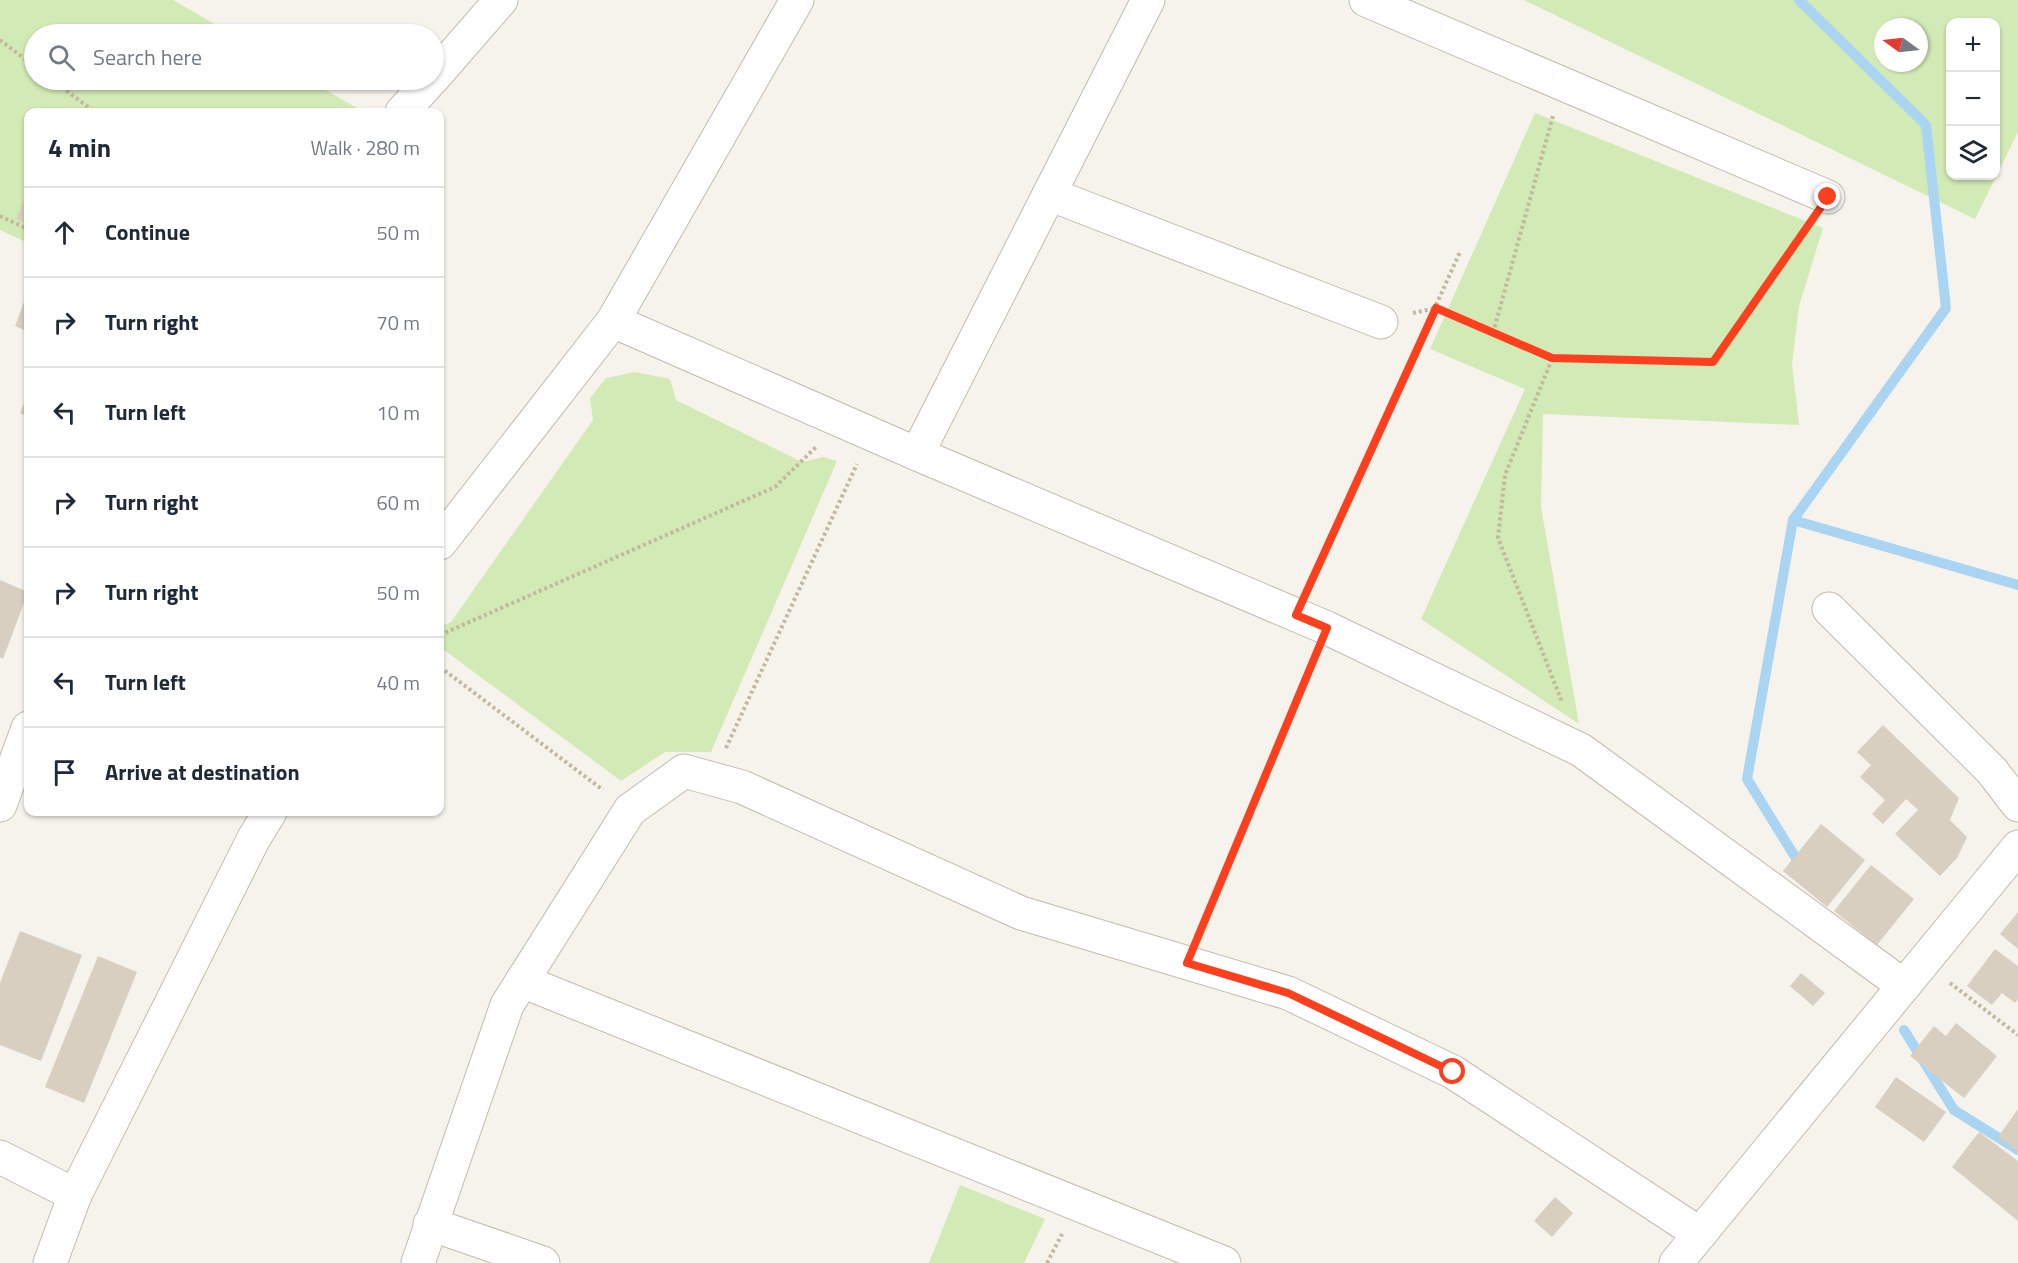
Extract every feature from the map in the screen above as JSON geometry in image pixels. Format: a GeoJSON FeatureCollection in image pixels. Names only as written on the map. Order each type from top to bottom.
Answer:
{"type":"FeatureCollection","features":[{"type":"Feature","properties":{"kind":"street"},"geometry":{"type":"LineString","coordinates":[[444,64],[501,0]]}},
{"type":"Feature","properties":{"kind":"street"},"geometry":{"type":"LineString","coordinates":[[444,538],[613,321],[797,0]]}},
{"type":"Feature","properties":{"kind":"street"},"geometry":{"type":"LineString","coordinates":[[917,454],[1148,0]]}},
{"type":"Feature","properties":{"kind":"street"},"geometry":{"type":"LineString","coordinates":[[1366,0],[1828,197]]}},
{"type":"Feature","properties":{"kind":"street"},"geometry":{"type":"LineString","coordinates":[[406,108],[421,90]]}},
{"type":"Feature","properties":{"kind":"street"},"geometry":{"type":"LineString","coordinates":[[1049,194],[1381,322]]}},
{"type":"Feature","properties":{"kind":"street"},"geometry":{"type":"LineString","coordinates":[[613,321],[856,428],[1327,628],[1581,750],[1914,974]]}},
{"type":"Feature","properties":{"kind":"street"},"geometry":{"type":"LineString","coordinates":[[1829,609],[1992,771],[2018,805]]}},
{"type":"Feature","properties":{"kind":"street"},"geometry":{"type":"LineString","coordinates":[[0,805],[24,739]]}},
{"type":"Feature","properties":{"kind":"street"},"geometry":{"type":"LineString","coordinates":[[418,1263],[507,1005],[630,810],[684,771],[742,787],[1021,913],[1288,993],[1453,1072],[1700,1234]]}},
{"type":"Feature","properties":{"kind":"street"},"geometry":{"type":"LineString","coordinates":[[50,1263],[75,1195],[254,838],[268,816]]}},
{"type":"Feature","properties":{"kind":"street"},"geometry":{"type":"LineString","coordinates":[[1676,1263],[2018,847]]}},
{"type":"Feature","properties":{"kind":"street"},"geometry":{"type":"LineString","coordinates":[[522,981],[1224,1263]]}},
{"type":"Feature","properties":{"kind":"street"},"geometry":{"type":"LineString","coordinates":[[0,1156],[75,1195]]}},
{"type":"Feature","properties":{"kind":"street"},"geometry":{"type":"LineString","coordinates":[[430,1224],[543,1263]]}},
{"type":"Feature","properties":{"kind":"path"},"geometry":{"type":"LineString","coordinates":[[0,40],[24,58]]}},
{"type":"Feature","properties":{"kind":"path"},"geometry":{"type":"LineString","coordinates":[[1493,333],[1562,84]]}},
{"type":"Feature","properties":{"kind":"path"},"geometry":{"type":"LineString","coordinates":[[65,90],[89,108]]}},
{"type":"Feature","properties":{"kind":"path"},"geometry":{"type":"LineString","coordinates":[[1381,322],[1436,308],[1552,358],[1713,362],[1828,197]]}},
{"type":"Feature","properties":{"kind":"path"},"geometry":{"type":"LineString","coordinates":[[0,216],[24,227]]}},
{"type":"Feature","properties":{"kind":"path"},"geometry":{"type":"LineString","coordinates":[[1296,615],[1460,252]]}},
{"type":"Feature","properties":{"kind":"path"},"geometry":{"type":"LineString","coordinates":[[1552,358],[1505,475],[1498,538],[1581,750]]}},
{"type":"Feature","properties":{"kind":"path"},"geometry":{"type":"LineString","coordinates":[[444,633],[775,487],[856,428]]}},
{"type":"Feature","properties":{"kind":"path"},"geometry":{"type":"LineString","coordinates":[[712,779],[856,428]]}},
{"type":"Feature","properties":{"kind":"path"},"geometry":{"type":"LineString","coordinates":[[1187,963],[1327,628]]}},
{"type":"Feature","properties":{"kind":"path"},"geometry":{"type":"LineString","coordinates":[[444,670],[630,810]]}},
{"type":"Feature","properties":{"kind":"path"},"geometry":{"type":"LineString","coordinates":[[1914,974],[2018,1035]]}},
{"type":"Feature","properties":{"kind":"green space"},"geometry":{"type":"Polygon","coordinates":[[[0,0],[173,0],[215,24],[24,24],[24,90],[326,90],[357,108],[24,108],[24,241],[0,230],[0,0]]]}},
{"type":"Feature","properties":{"kind":"green space"},"geometry":{"type":"Polygon","coordinates":[[[1524,0],[2018,0],[2018,132],[2000,168],[2000,18],[1946,18],[1946,180],[1994,180],[1975,219],[1524,0]]]}},
{"type":"Feature","properties":{"kind":"green space"},"geometry":{"type":"Polygon","coordinates":[[[1535,113],[1823,228],[1799,306],[1792,364],[1799,425],[1543,414],[1541,507],[1579,724],[1421,619],[1525,389],[1430,349],[1535,113]]]}},
{"type":"Feature","properties":{"kind":"green space"},"geometry":{"type":"Polygon","coordinates":[[[635,372],[670,379],[676,400],[802,462],[823,457],[837,461],[711,752],[665,752],[621,781],[444,650],[444,625],[451,622],[593,420],[590,398],[606,378],[635,372]]]}},
{"type":"Feature","properties":{"kind":"green space"},"geometry":{"type":"Polygon","coordinates":[[[960,1185],[1045,1219],[1024,1263],[929,1263],[960,1185]]]}},
{"type":"Feature","properties":{"kind":"building"},"geometry":{"type":"Polygon","coordinates":[[[24,200],[24,222],[16,219],[24,200]]]}},
{"type":"Feature","properties":{"kind":"building"},"geometry":{"type":"Polygon","coordinates":[[[24,302],[24,330],[15,326],[24,302]]]}},
{"type":"Feature","properties":{"kind":"building"},"geometry":{"type":"Polygon","coordinates":[[[24,404],[24,415],[20,413],[24,404]]]}},
{"type":"Feature","properties":{"kind":"building"},"geometry":{"type":"Polygon","coordinates":[[[0,580],[24,590],[24,603],[3,659],[0,657],[0,580]]]}},
{"type":"Feature","properties":{"kind":"building"},"geometry":{"type":"Polygon","coordinates":[[[1883,725],[1959,798],[1950,820],[1967,837],[1957,858],[1940,876],[1895,834],[1918,810],[1906,799],[1883,824],[1872,814],[1885,800],[1860,777],[1871,765],[1857,752],[1883,725]]]}},
{"type":"Feature","properties":{"kind":"building"},"geometry":{"type":"Polygon","coordinates":[[[1821,824],[1865,860],[1827,907],[1783,871],[1821,824]]]}},
{"type":"Feature","properties":{"kind":"building"},"geometry":{"type":"Polygon","coordinates":[[[1871,865],[1914,899],[1877,945],[1834,911],[1871,865]]]}},
{"type":"Feature","properties":{"kind":"building"},"geometry":{"type":"Polygon","coordinates":[[[2018,912],[2018,949],[2000,934],[2018,912]]]}},
{"type":"Feature","properties":{"kind":"building"},"geometry":{"type":"Polygon","coordinates":[[[20,931],[82,955],[41,1061],[0,1045],[0,983],[20,931]]]}},
{"type":"Feature","properties":{"kind":"building"},"geometry":{"type":"Polygon","coordinates":[[[1995,949],[2018,966],[2018,999],[2015,1003],[2002,993],[1992,1005],[1967,986],[1995,949]]]}},
{"type":"Feature","properties":{"kind":"building"},"geometry":{"type":"Polygon","coordinates":[[[98,956],[137,972],[84,1103],[45,1087],[98,956]]]}},
{"type":"Feature","properties":{"kind":"building"},"geometry":{"type":"Polygon","coordinates":[[[1801,973],[1825,993],[1813,1006],[1790,986],[1801,973]]]}},
{"type":"Feature","properties":{"kind":"building"},"geometry":{"type":"Polygon","coordinates":[[[1956,1023],[1997,1056],[1964,1098],[1910,1056],[1934,1026],[1946,1036],[1956,1023]]]}},
{"type":"Feature","properties":{"kind":"building"},"geometry":{"type":"Polygon","coordinates":[[[1896,1077],[1946,1112],[1924,1142],[1875,1107],[1896,1077]]]}},
{"type":"Feature","properties":{"kind":"building"},"geometry":{"type":"Polygon","coordinates":[[[2018,1109],[2018,1151],[1998,1137],[2018,1109]]]}},
{"type":"Feature","properties":{"kind":"building"},"geometry":{"type":"Polygon","coordinates":[[[1979,1132],[2018,1161],[2018,1221],[1952,1167],[1979,1132]]]}},
{"type":"Feature","properties":{"kind":"building"},"geometry":{"type":"Polygon","coordinates":[[[1555,1197],[1573,1213],[1552,1237],[1534,1221],[1555,1197]]]}},
{"type":"Feature","properties":{"kind":"waterway"},"geometry":{"type":"LineString","coordinates":[[1799,0],[1926,125],[1946,308],[1793,520],[1747,779],[1802,868]]}},
{"type":"Feature","properties":{"kind":"waterway"},"geometry":{"type":"LineString","coordinates":[[1793,520],[2018,585]]}},
{"type":"Feature","properties":{"kind":"waterway"},"geometry":{"type":"LineString","coordinates":[[1904,1030],[1954,1110],[2018,1150]]}},
{"type":"Feature","properties":{"kind":"route"},"geometry":{"type":"LineString","coordinates":[[1453,1072],[1288,993],[1187,963],[1327,628],[1296,615],[1436,308],[1552,358],[1713,362],[1828,197]]}}]}
